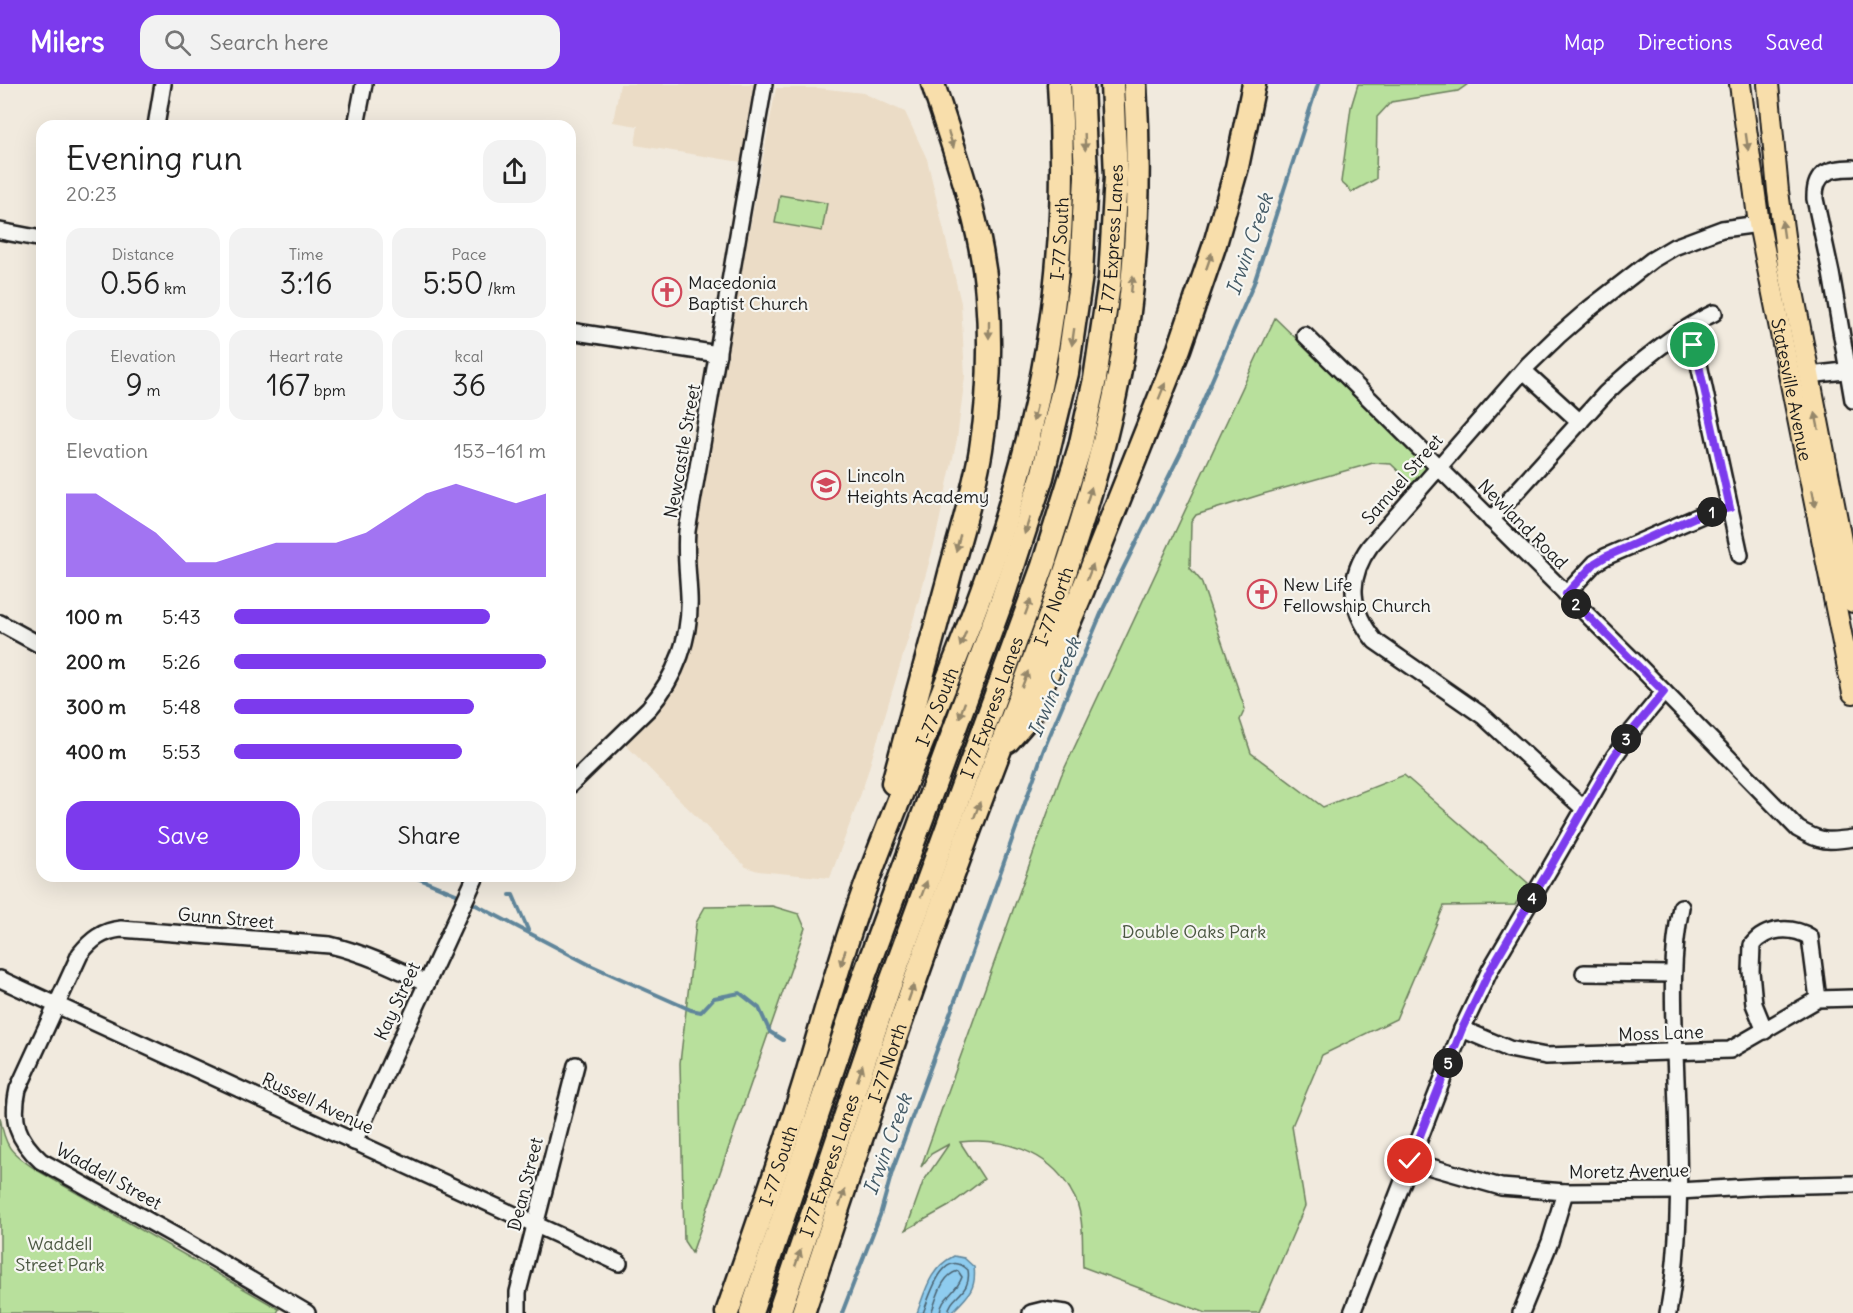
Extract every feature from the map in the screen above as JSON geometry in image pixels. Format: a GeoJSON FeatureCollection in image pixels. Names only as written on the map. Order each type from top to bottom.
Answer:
{"type":"FeatureCollection","features":[{"type":"Feature","properties":{"kind":"highway","name":"I-77 South"},"geometry":{"type":"LineString","coordinates":[[727,1313],[803,1086],[860,902],[981,592],[1009,510],[1030,435],[1050,337],[1058,273],[1063,176],[1059,84]]}},
{"type":"Feature","properties":{"kind":"highway","name":"I 77 Express Lanes"},"geometry":{"type":"LineString","coordinates":[[751,1313],[862,982],[1017,557],[1050,449],[1067,373],[1081,275],[1086,176],[1082,84]]}},
{"type":"Feature","properties":{"kind":"highway","name":"I 77 Express Lanes"},"geometry":{"type":"LineString","coordinates":[[779,1313],[892,980],[1043,566],[1080,447],[1101,345],[1111,266],[1116,176],[1112,84]]}},
{"type":"Feature","properties":{"kind":"highway","name":"I-77 North"},"geometry":{"type":"LineString","coordinates":[[803,1313],[920,967],[1049,616],[1078,532],[1101,453],[1118,383],[1129,315],[1136,245],[1138,176],[1135,84]]}},
{"type":"Feature","properties":{"kind":"highway"},"geometry":{"type":"LineString","coordinates":[[997,754],[1029,717],[1179,350],[1215,244],[1237,167],[1253,86]]}},
{"type":"Feature","properties":{"kind":"highway"},"geometry":{"type":"LineString","coordinates":[[860,902],[975,478],[985,424],[989,357],[984,270],[972,205],[932,88]]}},
{"type":"Feature","properties":{"kind":"main road","name":"Statesville Avenue"},"geometry":{"type":"LineString","coordinates":[[1740,84],[1759,225],[1853,693]]}},
{"type":"Feature","properties":{"kind":"main road","name":"Statesville Avenue"},"geometry":{"type":"LineString","coordinates":[[1768,84],[1788,266],[1853,602]]}},
{"type":"Feature","properties":{"kind":"street"},"geometry":{"type":"LineString","coordinates":[[157,120],[163,84]]}},
{"type":"Feature","properties":{"kind":"street"},"geometry":{"type":"LineString","coordinates":[[357,120],[364,84]]}},
{"type":"Feature","properties":{"kind":"street","name":"Newcastle Street"},"geometry":{"type":"LineString","coordinates":[[576,779],[661,694],[682,648],[689,618],[686,567],[687,531],[764,84]]}},
{"type":"Feature","properties":{"kind":"street"},"geometry":{"type":"LineString","coordinates":[[1853,168],[1839,168],[1824,173],[1817,180],[1815,187],[1815,199],[1832,273],[1850,370],[1853,400]]}},
{"type":"Feature","properties":{"kind":"street","name":"Samuel Street"},"geometry":{"type":"LineString","coordinates":[[1584,809],[1484,717],[1375,641],[1357,613],[1354,588],[1356,572],[1370,546],[1557,336],[1652,260],[1674,248],[1722,229],[1759,225]]}},
{"type":"Feature","properties":{"kind":"street"},"geometry":{"type":"LineString","coordinates":[[0,231],[36,238]]}},
{"type":"Feature","properties":{"kind":"street"},"geometry":{"type":"LineString","coordinates":[[1491,520],[1622,378],[1682,331],[1714,313]]}},
{"type":"Feature","properties":{"kind":"street"},"geometry":{"type":"LineString","coordinates":[[576,331],[718,354]]}},
{"type":"Feature","properties":{"kind":"street"},"geometry":{"type":"LineString","coordinates":[[1682,331],[1689,339],[1697,356],[1740,555]]}},
{"type":"Feature","properties":{"kind":"street","name":"Newland Road"},"geometry":{"type":"LineString","coordinates":[[1305,335],[1664,692],[1798,829],[1814,839],[1824,841],[1853,838]]}},
{"type":"Feature","properties":{"kind":"street"},"geometry":{"type":"LineString","coordinates":[[1809,375],[1850,370]]}},
{"type":"Feature","properties":{"kind":"street"},"geometry":{"type":"LineString","coordinates":[[1524,371],[1580,422]]}},
{"type":"Feature","properties":{"kind":"street"},"geometry":{"type":"LineString","coordinates":[[1566,594],[1595,563],[1605,557],[1702,514],[1730,508]]}},
{"type":"Feature","properties":{"kind":"street"},"geometry":{"type":"LineString","coordinates":[[0,623],[36,643]]}},
{"type":"Feature","properties":{"kind":"street"},"geometry":{"type":"LineString","coordinates":[[1352,1313],[1462,1029],[1490,970],[1623,743],[1664,692]]}},
{"type":"Feature","properties":{"kind":"street","name":"Kay Street"},"geometry":{"type":"LineString","coordinates":[[354,1142],[473,882]]}},
{"type":"Feature","properties":{"kind":"street"},"geometry":{"type":"LineString","coordinates":[[1668,1313],[1674,1268],[1679,1191],[1673,974],[1681,907]]}},
{"type":"Feature","properties":{"kind":"street","name":"Gunn Street"},"geometry":{"type":"LineString","coordinates":[[57,1005],[80,954],[89,943],[107,931],[121,929],[330,945],[369,957],[427,983]]}},
{"type":"Feature","properties":{"kind":"street"},"geometry":{"type":"LineString","coordinates":[[1765,1030],[1754,1004],[1751,971],[1752,945],[1762,934],[1790,930],[1799,931],[1810,937],[1818,999]]}},
{"type":"Feature","properties":{"kind":"street"},"geometry":{"type":"LineString","coordinates":[[1584,973],[1673,974]]}},
{"type":"Feature","properties":{"kind":"street","name":"Russell Avenue"},"geometry":{"type":"LineString","coordinates":[[0,979],[619,1263]]}},
{"type":"Feature","properties":{"kind":"street","name":"Moss Lane"},"geometry":{"type":"LineString","coordinates":[[1462,1029],[1509,1049],[1546,1056],[1730,1050],[1818,999],[1853,998]]}},
{"type":"Feature","properties":{"kind":"street","name":"Waddell Street"},"geometry":{"type":"LineString","coordinates":[[57,1005],[18,1089],[15,1104],[17,1128],[29,1150],[41,1161],[307,1313]]}},
{"type":"Feature","properties":{"kind":"street","name":"Dean Street"},"geometry":{"type":"LineString","coordinates":[[518,1313],[518,1292],[576,1065]]}},
{"type":"Feature","properties":{"kind":"street","name":"Moretz Avenue"},"geometry":{"type":"LineString","coordinates":[[1410,1161],[1501,1187],[1565,1192],[1679,1191],[1853,1184]]}},
{"type":"Feature","properties":{"kind":"street"},"geometry":{"type":"LineString","coordinates":[[1521,1313],[1550,1242],[1565,1192]]}},
{"type":"Feature","properties":{"kind":"street"},"geometry":{"type":"LineString","coordinates":[[1031,1313],[1043,1310],[1066,1313]]}},
{"type":"Feature","properties":{"kind":"shaded area"},"geometry":{"type":"Polygon","coordinates":[[[620,84],[754,84],[741,162],[635,145],[638,126],[613,122],[620,84]]]}},
{"type":"Feature","properties":{"kind":"shaded area","name":"Lincoln Heights Academy"},"geometry":{"type":"Polygon","coordinates":[[[776,88],[818,88],[863,93],[905,112],[927,159],[961,303],[965,376],[957,439],[935,541],[863,788],[830,878],[758,871],[746,867],[624,743],[663,704],[676,685],[690,656],[696,633],[696,530],[717,403],[776,88]]]}},
{"type":"Feature","properties":{"kind":"green space"},"geometry":{"type":"Polygon","coordinates":[[[1358,84],[1468,84],[1458,91],[1391,102],[1377,117],[1376,179],[1352,192],[1341,182],[1351,107],[1358,84]]]}},
{"type":"Feature","properties":{"kind":"green space"},"geometry":{"type":"Polygon","coordinates":[[[780,195],[827,203],[822,231],[775,223],[780,195]]]}},
{"type":"Feature","properties":{"kind":"green space","name":"Double Oaks Park"},"geometry":{"type":"Polygon","coordinates":[[[1275,318],[1429,468],[1413,485],[1391,464],[1373,463],[1196,515],[1191,522],[1190,568],[1201,581],[1245,709],[1240,720],[1251,753],[1323,807],[1404,775],[1528,883],[1515,905],[1444,906],[1396,1019],[1322,1055],[1292,1126],[1305,1206],[1259,1313],[1206,1313],[1083,1267],[1081,1221],[1077,1202],[1061,1176],[1037,1156],[1023,1149],[992,1142],[960,1142],[984,1179],[949,1206],[906,1230],[923,1182],[949,1144],[931,1154],[921,1167],[1061,776],[1275,318]]]}},
{"type":"Feature","properties":{"kind":"green space"},"geometry":{"type":"Polygon","coordinates":[[[772,906],[799,914],[805,928],[692,1253],[684,1241],[680,1063],[696,923],[705,907],[772,906]]]}},
{"type":"Feature","properties":{"kind":"green space","name":"Waddell Street Park"},"geometry":{"type":"Polygon","coordinates":[[[0,1117],[10,1148],[35,1169],[279,1309],[277,1313],[0,1313],[0,1117]]]}},
{"type":"Feature","properties":{"kind":"water"},"geometry":{"type":"Polygon","coordinates":[[[954,1256],[964,1258],[974,1267],[974,1282],[970,1293],[951,1313],[917,1313],[934,1273],[954,1256]]]}},
{"type":"Feature","properties":{"kind":"waterway","name":"Irwin Creek"},"geometry":{"type":"LineString","coordinates":[[842,1313],[880,1215],[892,1172],[1044,749],[1103,609],[1181,452],[1254,283],[1318,84]]}},
{"type":"Feature","properties":{"kind":"waterway"},"geometry":{"type":"LineString","coordinates":[[427,882],[456,894]]}},
{"type":"Feature","properties":{"kind":"waterway"},"geometry":{"type":"LineString","coordinates":[[510,895],[513,895],[528,930]]}},
{"type":"Feature","properties":{"kind":"waterway"},"geometry":{"type":"LineString","coordinates":[[474,904],[590,965],[691,1010],[701,1012],[714,998],[740,993],[759,1008],[770,1032],[783,1040]]}},
{"type":"Feature","properties":{"kind":"waterway"},"geometry":{"type":"LineString","coordinates":[[885,1164],[892,1172]]}},
{"type":"Feature","properties":{"kind":"place","name":"Macedonia Baptist Church"},"geometry":{"type":"Point","coordinates":[667,292]}},
{"type":"Feature","properties":{"kind":"place","name":"Lincoln Heights Academy"},"geometry":{"type":"Point","coordinates":[826,485]}},
{"type":"Feature","properties":{"kind":"place","name":"New Life Fellowship Church"},"geometry":{"type":"Point","coordinates":[1262,594]}},
{"type":"Feature","properties":{"kind":"route"},"geometry":{"type":"LineString","coordinates":[[1410,1161],[1462,1029],[1490,970],[1614,756],[1664,692],[1566,594],[1595,563],[1605,557],[1702,514],[1730,508],[1693,345]]}}]}
